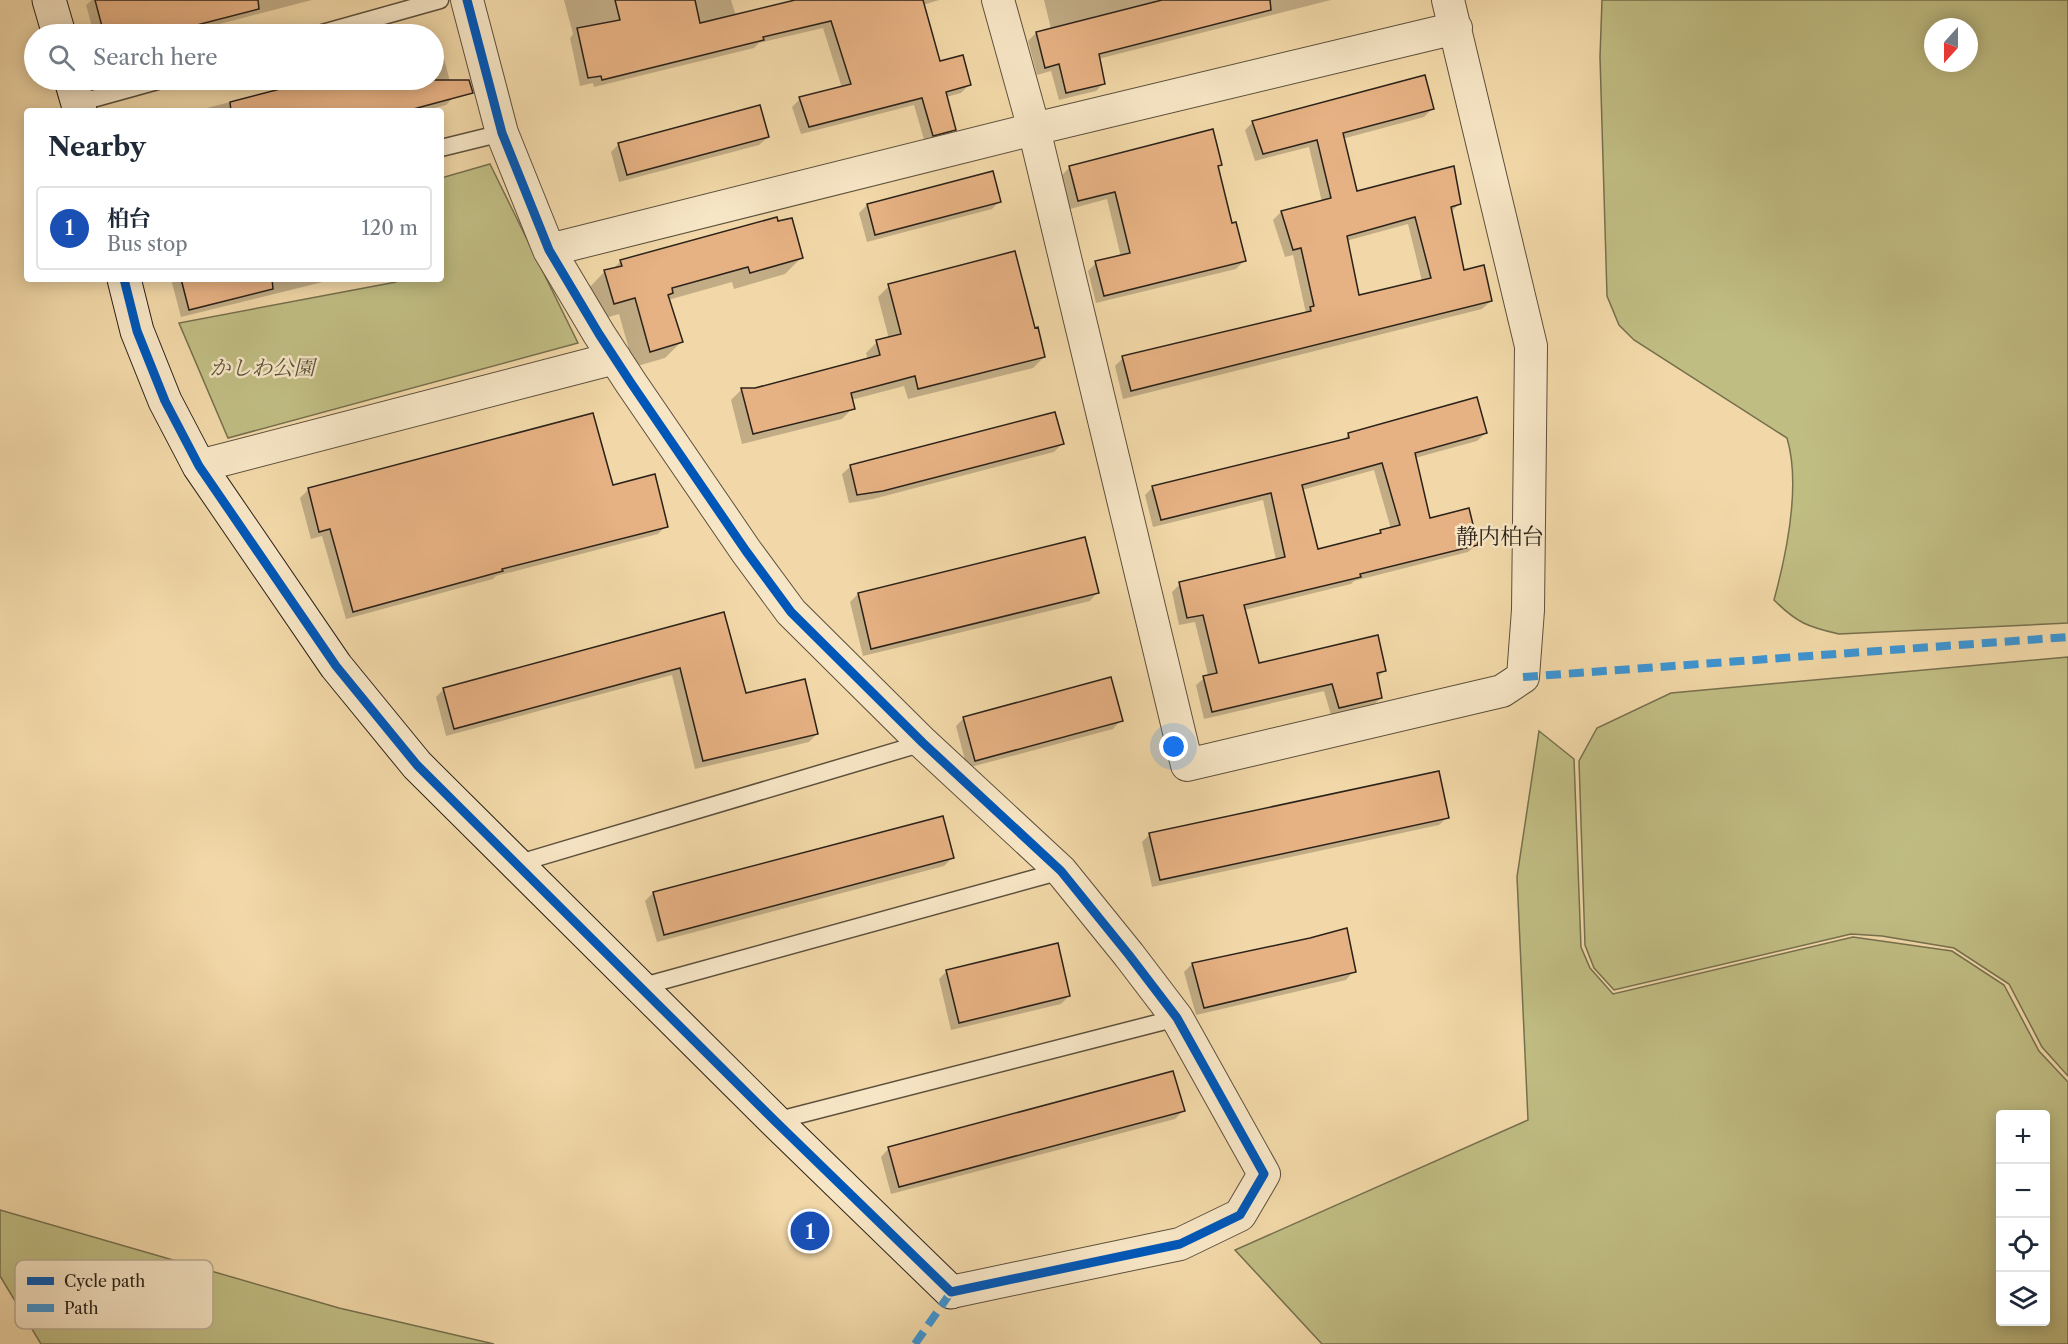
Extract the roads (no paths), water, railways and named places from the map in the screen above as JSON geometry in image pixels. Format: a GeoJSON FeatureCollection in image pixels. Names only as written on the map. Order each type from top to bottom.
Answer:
{"type":"FeatureCollection","features":[{"type":"Feature","properties":{"kind":"street"},"geometry":{"type":"LineString","coordinates":[[49,0],[56,24]]}},
{"type":"Feature","properties":{"kind":"street"},"geometry":{"type":"LineString","coordinates":[[125,282],[137,331],[161,391],[199,466],[336,666],[417,765],[775,1121],[951,1292],[1180,1244],[1240,1215],[1264,1174],[1177,1018],[1061,871],[923,743],[791,612],[740,542],[599,334],[549,250],[502,133],[467,0]]}},
{"type":"Feature","properties":{"kind":"street"},"geometry":{"type":"LineString","coordinates":[[549,250],[1034,129],[1452,14],[1531,346],[1528,610],[1523,677],[1502,691],[1491,694],[1187,765],[1034,129],[998,0]]}},
{"type":"Feature","properties":{"kind":"street"},"geometry":{"type":"LineString","coordinates":[[199,466],[615,358]]}},
{"type":"Feature","properties":{"kind":"lane"},"geometry":{"type":"LineString","coordinates":[[355,24],[440,0]]}},
{"type":"Feature","properties":{"kind":"lane"},"geometry":{"type":"LineString","coordinates":[[76,98],[114,90]]}},
{"type":"Feature","properties":{"kind":"lane"},"geometry":{"type":"LineString","coordinates":[[444,147],[502,133]]}},
{"type":"Feature","properties":{"kind":"lane"},"geometry":{"type":"LineString","coordinates":[[516,864],[923,743]]}},
{"type":"Feature","properties":{"kind":"lane"},"geometry":{"type":"LineString","coordinates":[[640,987],[1061,871]]}},
{"type":"Feature","properties":{"kind":"lane"},"geometry":{"type":"LineString","coordinates":[[775,1121],[1177,1018]]}},
{"type":"Feature","properties":{"kind":"place","name":"柏台"},"geometry":{"type":"Point","coordinates":[810,1231]}},
{"type":"Feature","properties":{"kind":"district","name":"静内柏台"},"geometry":{"type":"Point","coordinates":[1500,536]}},
{"type":"Feature","properties":{"kind":"park label","name":"かしわ公園"},"geometry":{"type":"Point","coordinates":[262,368]}}]}
